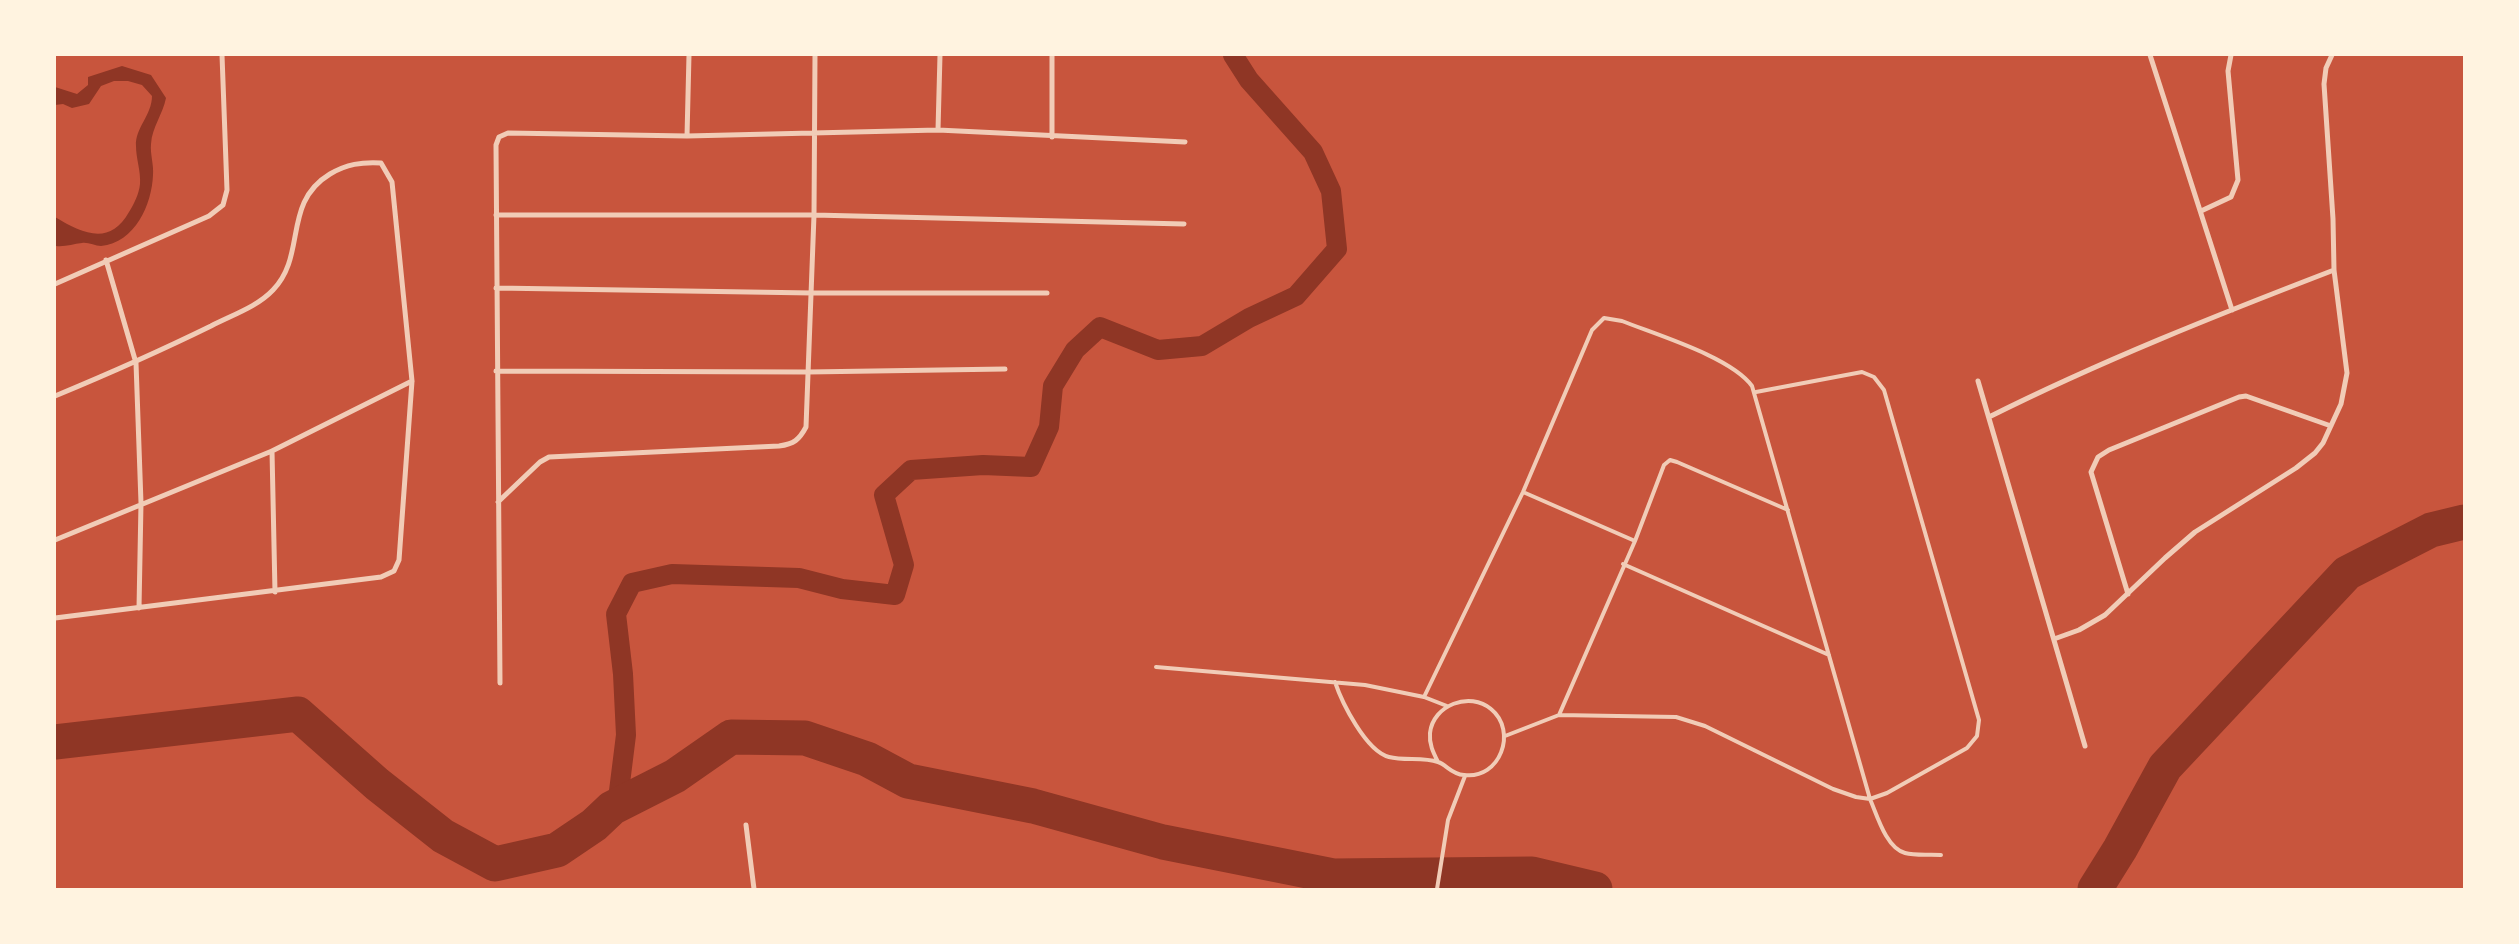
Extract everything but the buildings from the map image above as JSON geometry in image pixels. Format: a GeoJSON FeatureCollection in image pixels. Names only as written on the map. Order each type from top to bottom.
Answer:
{"type":"FeatureCollection","features":[{"type":"Feature","properties":{"kind":"street"},"geometry":{"type":"LineString","coordinates":[[55,284],[209,216],[223,205],[227,190],[222,55]]}},
{"type":"Feature","properties":{"kind":"street"},"geometry":{"type":"LineString","coordinates":[[687,136],[690,55]]}},
{"type":"Feature","properties":{"kind":"street"},"geometry":{"type":"LineString","coordinates":[[498,502],[540,462],[549,457],[791,445],[800,438],[806,427],[812,293],[816,55]]}},
{"type":"Feature","properties":{"kind":"street"},"geometry":{"type":"LineString","coordinates":[[938,130],[940,55]]}},
{"type":"Feature","properties":{"kind":"street"},"geometry":{"type":"LineString","coordinates":[[1052,55],[1052,137]]}},
{"type":"Feature","properties":{"kind":"street"},"geometry":{"type":"LineString","coordinates":[[2150,55],[2232,310]]}},
{"type":"Feature","properties":{"kind":"street"},"geometry":{"type":"LineString","coordinates":[[2201,211],[2231,197],[2238,180],[2228,71],[2231,55]]}},
{"type":"Feature","properties":{"kind":"street"},"geometry":{"type":"LineString","coordinates":[[2054,639],[2079,630],[2105,614],[2195,532],[2315,453],[2323,443],[2341,404],[2347,373],[2334,270],[2333,219],[2324,84],[2326,68],[2332,55]]}},
{"type":"Feature","properties":{"kind":"street"},"geometry":{"type":"LineString","coordinates":[[500,684],[496,371],[496,145],[499,137],[508,133],[687,136],[938,130],[1185,142]]}},
{"type":"Feature","properties":{"kind":"street"},"geometry":{"type":"LineString","coordinates":[[55,396],[136,363],[255,304],[274,289],[288,264],[304,200],[316,183],[342,167],[361,162],[380,163],[392,182],[412,381],[399,560],[394,571],[381,577],[275,592],[55,618]]}},
{"type":"Feature","properties":{"kind":"street"},"geometry":{"type":"LineString","coordinates":[[496,215],[814,216],[1184,224]]}},
{"type":"Feature","properties":{"kind":"street"},"geometry":{"type":"LineString","coordinates":[[106,260],[136,363],[141,503],[139,608]]}},
{"type":"Feature","properties":{"kind":"street"},"geometry":{"type":"LineString","coordinates":[[1989,417],[2046,388],[2232,310],[2334,270]]}},
{"type":"Feature","properties":{"kind":"street"},"geometry":{"type":"LineString","coordinates":[[496,288],[812,293],[1047,293]]}},
{"type":"Feature","properties":{"kind":"street"},"geometry":{"type":"LineString","coordinates":[[496,371],[808,372],[1005,369]]}},
{"type":"Feature","properties":{"kind":"street"},"geometry":{"type":"LineString","coordinates":[[55,540],[141,503],[272,451],[412,381]]}},
{"type":"Feature","properties":{"kind":"street"},"geometry":{"type":"LineString","coordinates":[[1978,381],[2085,746]]}},
{"type":"Feature","properties":{"kind":"street"},"geometry":{"type":"LineString","coordinates":[[2128,594],[2091,472],[2098,457],[2109,450],[2239,397],[2246,396],[2331,426]]}},
{"type":"Feature","properties":{"kind":"street"},"geometry":{"type":"LineString","coordinates":[[272,451],[275,592]]}},
{"type":"Feature","properties":{"kind":"street"},"geometry":{"type":"LineString","coordinates":[[746,825],[754,889]]}},
{"type":"Feature","properties":{"kind":"lane"},"geometry":{"type":"LineString","coordinates":[[1424,697],[1523,492],[1592,330],[1604,318],[1622,321],[1731,365],[1746,377],[1756,392],[1870,798],[1884,830],[1900,851],[1941,855]]}},
{"type":"Feature","properties":{"kind":"lane"},"geometry":{"type":"LineString","coordinates":[[1505,736],[1559,715],[1676,717],[1705,726],[1833,789],[1856,797],[1870,798],[1887,793],[1967,748],[1977,736],[1978,720],[1884,390],[1874,377],[1862,372],[1756,392]]}},
{"type":"Feature","properties":{"kind":"lane"},"geometry":{"type":"LineString","coordinates":[[1559,715],[1623,564],[1635,541],[1664,465],[1670,460],[1788,510]]}},
{"type":"Feature","properties":{"kind":"lane"},"geometry":{"type":"LineString","coordinates":[[1523,492],[1635,541]]}},
{"type":"Feature","properties":{"kind":"lane"},"geometry":{"type":"LineString","coordinates":[[1623,564],[1829,656]]}},
{"type":"Feature","properties":{"kind":"lane"},"geometry":{"type":"LineString","coordinates":[[1156,667],[1335,682],[1424,697],[1447,706]]}},
{"type":"Feature","properties":{"kind":"lane"},"geometry":{"type":"LineString","coordinates":[[1335,682],[1348,714],[1378,752],[1387,757],[1438,762]]}},
{"type":"Feature","properties":{"kind":"lane"},"geometry":{"type":"LineString","coordinates":[[1461,701],[1477,702],[1491,709],[1501,721],[1505,736],[1502,751],[1494,764],[1481,773],[1465,776],[1450,772],[1438,762],[1431,748],[1430,732],[1436,718],[1447,706],[1461,701]]}},
{"type":"Feature","properties":{"kind":"lane"},"geometry":{"type":"LineString","coordinates":[[1436,889],[1448,820],[1465,776]]}},
{"type":"Feature","properties":{"kind":"shaded area"},"geometry":{"type":"Polygon","coordinates":[[[122,66],[151,75],[166,98],[152,138],[152,186],[145,209],[132,230],[123,238],[113,243],[101,246],[84,243],[56,246],[55,217],[86,232],[95,234],[105,233],[122,223],[137,195],[140,179],[136,139],[149,109],[152,96],[142,85],[128,81],[114,81],[101,86],[89,104],[72,108],[63,104],[55,105],[55,87],[77,94],[88,85],[88,77],[122,66]]]}},
{"type":"Feature","properties":{"kind":"waterway"},"geometry":{"type":"LineString","coordinates":[[612,808],[618,799],[626,735],[623,674],[616,614],[632,583],[672,574],[799,578],[842,589],[895,595],[904,565],[884,495],[911,470],[983,465],[1031,467],[1049,427],[1053,386],[1075,350],[1100,327],[1158,350],[1202,346],[1249,318],[1296,296],[1337,249],[1331,191],[1313,152],[1249,80],[1233,55]]}},
{"type":"Feature","properties":{"kind":"waterway"},"geometry":{"type":"LineString","coordinates":[[2095,889],[2120,849],[2165,767],[2347,573],[2431,530],[2464,522]]}},
{"type":"Feature","properties":{"kind":"waterway"},"geometry":{"type":"LineString","coordinates":[[55,742],[298,714],[377,784],[443,836],[495,864],[557,850],[594,825],[612,808],[675,776],[731,737],[805,738],[867,759],[908,781],[1033,806],[1163,842],[1333,876],[1532,874],[1595,889]]}}]}
